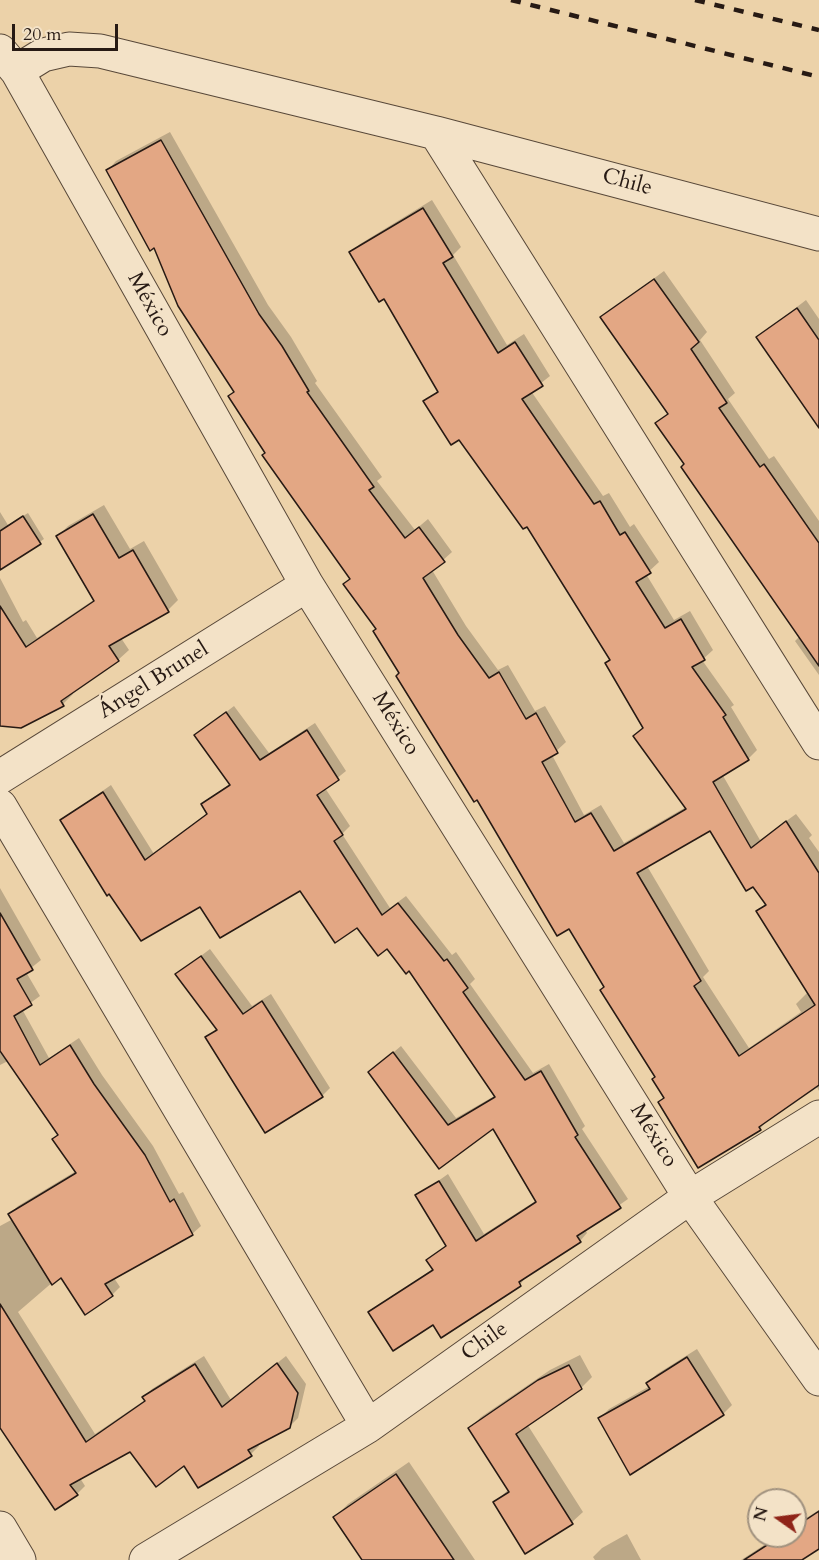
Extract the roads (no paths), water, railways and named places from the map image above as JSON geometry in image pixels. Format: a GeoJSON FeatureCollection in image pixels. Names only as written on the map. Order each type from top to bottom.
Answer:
{"type":"FeatureCollection","features":[{"type":"Feature","properties":{"kind":"street","name":"Chile"},"geometry":{"type":"LineString","coordinates":[[8,61],[69,49],[100,51],[436,133],[819,234]]}},
{"type":"Feature","properties":{"kind":"street","name":"México"},"geometry":{"type":"LineString","coordinates":[[8,61],[307,585],[690,1197],[819,1379]]}},
{"type":"Feature","properties":{"kind":"street"},"geometry":{"type":"LineString","coordinates":[[436,133],[819,743]]}},
{"type":"Feature","properties":{"kind":"street","name":"Ángel Brunel"},"geometry":{"type":"LineString","coordinates":[[0,777],[307,585]]}},
{"type":"Feature","properties":{"kind":"street"},"geometry":{"type":"LineString","coordinates":[[0,806],[368,1426]]}},
{"type":"Feature","properties":{"kind":"street","name":"Chile"},"geometry":{"type":"LineString","coordinates":[[146,1560],[368,1426],[690,1197],[819,1117]]}},
{"type":"Feature","properties":{"kind":"street"},"geometry":{"type":"LineString","coordinates":[[0,1528],[19,1560]]}},
{"type":"Feature","properties":{"kind":"railway"},"geometry":{"type":"LineString","coordinates":[[511,0],[819,77]]}},
{"type":"Feature","properties":{"kind":"railway"},"geometry":{"type":"LineString","coordinates":[[695,0],[819,30]]}}]}
